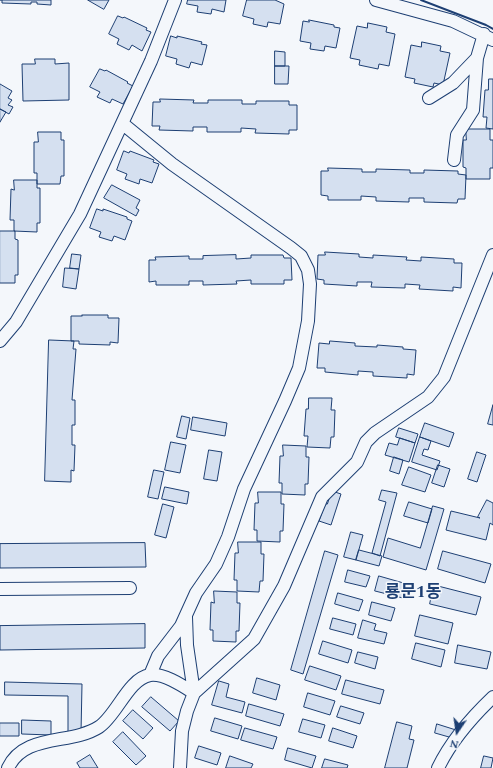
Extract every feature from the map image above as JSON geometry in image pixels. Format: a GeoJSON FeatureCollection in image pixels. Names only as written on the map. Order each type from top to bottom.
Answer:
{"type":"FeatureCollection","features":[{"type":"Feature","properties":{"kind":"street"},"geometry":{"type":"LineString","coordinates":[[0,341],[16,322],[80,214],[123,124],[175,0]]}},
{"type":"Feature","properties":{"kind":"street"},"geometry":{"type":"LineString","coordinates":[[376,0],[453,20],[489,37],[477,58],[453,83],[429,98]]}},
{"type":"Feature","properties":{"kind":"street"},"geometry":{"type":"LineString","coordinates":[[454,160],[457,135],[473,110],[477,58]]}},
{"type":"Feature","properties":{"kind":"street"},"geometry":{"type":"LineString","coordinates":[[123,124],[172,164],[301,256],[308,270],[310,284],[308,321],[299,368],[286,401],[244,489],[228,537],[216,564],[196,593],[181,626],[158,656],[150,675]]}},
{"type":"Feature","properties":{"kind":"street"},"geometry":{"type":"LineString","coordinates":[[180,768],[182,731],[187,711],[194,693],[254,639],[284,586],[322,497],[356,462],[366,442],[375,433],[428,398],[444,377],[493,255]]}},
{"type":"Feature","properties":{"kind":"street"},"geometry":{"type":"LineString","coordinates":[[0,588],[130,588]]}},
{"type":"Feature","properties":{"kind":"street"},"geometry":{"type":"LineString","coordinates":[[186,616],[187,645],[194,693]]}},
{"type":"Feature","properties":{"kind":"street"},"geometry":{"type":"LineString","coordinates":[[8,768],[24,749],[34,745],[84,734],[100,727],[139,679],[150,675],[164,677],[194,693]]}},
{"type":"Feature","properties":{"kind":"street"},"geometry":{"type":"LineString","coordinates":[[438,768],[445,754],[478,712],[493,696]]}},
{"type":"Feature","properties":{"kind":"building"},"geometry":{"type":"Polygon","coordinates":[[[2,0],[51,0],[51,5],[37,4],[37,2],[31,2],[31,4],[2,3],[2,0]]]}},
{"type":"Feature","properties":{"kind":"building"},"geometry":{"type":"Polygon","coordinates":[[[88,0],[109,0],[104,9],[88,0]]]}},
{"type":"Feature","properties":{"kind":"building"},"geometry":{"type":"Polygon","coordinates":[[[188,0],[226,0],[224,12],[212,9],[211,14],[197,12],[198,6],[187,4],[188,0]]]}},
{"type":"Feature","properties":{"kind":"building"},"geometry":{"type":"Polygon","coordinates":[[[247,0],[275,0],[284,4],[280,24],[268,22],[267,27],[253,24],[254,19],[243,16],[247,0]]]}},
{"type":"Feature","properties":{"kind":"building"},"geometry":{"type":"Polygon","coordinates":[[[118,16],[124,17],[147,28],[146,30],[151,32],[142,51],[132,45],[129,50],[117,44],[119,39],[109,34],[118,16]]]}},
{"type":"Feature","properties":{"kind":"building"},"geometry":{"type":"Polygon","coordinates":[[[309,20],[334,25],[334,27],[340,28],[336,48],[325,46],[324,51],[310,49],[311,43],[300,41],[303,21],[309,22],[309,20]]]}},
{"type":"Feature","properties":{"kind":"building"},"geometry":{"type":"Polygon","coordinates":[[[368,23],[387,27],[386,32],[395,34],[389,66],[379,64],[378,69],[359,65],[360,60],[350,58],[357,26],[367,28],[368,23]]]}},
{"type":"Feature","properties":{"kind":"building"},"geometry":{"type":"Polygon","coordinates":[[[171,36],[202,42],[201,44],[207,45],[202,65],[191,62],[189,68],[176,64],[177,59],[166,56],[171,36]]]}},
{"type":"Feature","properties":{"kind":"building"},"geometry":{"type":"Polygon","coordinates":[[[422,42],[441,46],[440,51],[450,53],[443,85],[434,83],[433,87],[414,83],[415,79],[405,77],[411,45],[421,47],[422,42]]]}},
{"type":"Feature","properties":{"kind":"building"},"geometry":{"type":"Polygon","coordinates":[[[275,51],[285,52],[285,66],[275,66],[275,51]]]}},
{"type":"Feature","properties":{"kind":"building"},"geometry":{"type":"Polygon","coordinates":[[[35,59],[55,59],[55,64],[69,63],[69,100],[23,101],[22,64],[35,64],[35,59]]]}},
{"type":"Feature","properties":{"kind":"building"},"geometry":{"type":"Polygon","coordinates":[[[275,66],[289,66],[288,84],[275,84],[275,66]]]}},
{"type":"Feature","properties":{"kind":"building"},"geometry":{"type":"Polygon","coordinates":[[[100,69],[106,70],[133,86],[123,104],[112,99],[110,103],[97,97],[100,92],[90,87],[100,69]]]}},
{"type":"Feature","properties":{"kind":"building"},"geometry":{"type":"Polygon","coordinates":[[[489,79],[493,79],[493,129],[486,128],[487,117],[483,117],[485,90],[488,90],[489,79]]]}},
{"type":"Feature","properties":{"kind":"building"},"geometry":{"type":"Polygon","coordinates":[[[0,84],[12,91],[8,98],[12,100],[8,105],[13,107],[9,114],[0,109],[0,84]]]}},
{"type":"Feature","properties":{"kind":"building"},"geometry":{"type":"Polygon","coordinates":[[[160,99],[194,100],[193,103],[208,103],[208,100],[242,100],[242,104],[256,104],[256,101],[289,101],[289,105],[297,105],[297,130],[289,130],[289,134],[255,133],[256,129],[241,128],[241,132],[207,132],[207,127],[193,127],[193,131],[159,130],[160,126],[152,126],[153,102],[160,102],[160,99]]]}},
{"type":"Feature","properties":{"kind":"building"},"geometry":{"type":"Polygon","coordinates":[[[0,109],[6,112],[0,122],[0,109]]]}},
{"type":"Feature","properties":{"kind":"building"},"geometry":{"type":"Polygon","coordinates":[[[466,129],[490,129],[490,140],[493,140],[493,168],[490,168],[490,179],[466,179],[466,168],[463,167],[463,140],[466,140],[466,129]]]}},
{"type":"Feature","properties":{"kind":"building"},"geometry":{"type":"Polygon","coordinates":[[[38,132],[61,132],[61,140],[64,140],[64,176],[61,176],[60,184],[37,184],[37,173],[34,173],[34,142],[38,142],[38,132]]]}},
{"type":"Feature","properties":{"kind":"building"},"geometry":{"type":"Polygon","coordinates":[[[124,151],[129,153],[130,151],[154,160],[153,162],[159,164],[152,183],[140,179],[139,184],[125,179],[127,174],[117,170],[124,151]]]}},
{"type":"Feature","properties":{"kind":"building"},"geometry":{"type":"Polygon","coordinates":[[[328,168],[362,169],[362,172],[376,172],[376,169],[410,170],[410,173],[424,173],[424,170],[458,171],[458,174],[466,175],[465,199],[458,199],[457,203],[424,202],[424,198],[409,198],[409,202],[376,201],[376,197],[361,196],[361,200],[328,200],[328,196],[321,195],[321,171],[328,171],[328,168]]]}},
{"type":"Feature","properties":{"kind":"building"},"geometry":{"type":"Polygon","coordinates":[[[14,180],[37,180],[37,188],[40,188],[40,223],[37,223],[37,232],[14,231],[14,220],[10,220],[11,189],[14,190],[14,180]]]}},
{"type":"Feature","properties":{"kind":"building"},"geometry":{"type":"Polygon","coordinates":[[[112,185],[140,200],[136,208],[139,210],[136,216],[104,198],[112,185]]]}},
{"type":"Feature","properties":{"kind":"building"},"geometry":{"type":"Polygon","coordinates":[[[97,209],[103,211],[103,209],[127,217],[127,219],[132,221],[125,240],[114,236],[112,241],[99,237],[101,232],[90,228],[97,209]]]}},
{"type":"Feature","properties":{"kind":"building"},"geometry":{"type":"Polygon","coordinates":[[[0,231],[15,231],[15,239],[18,240],[18,275],[15,275],[15,283],[0,283],[0,231]]]}},
{"type":"Feature","properties":{"kind":"building"},"geometry":{"type":"Polygon","coordinates":[[[325,252],[359,254],[359,257],[373,258],[373,255],[407,257],[406,260],[421,261],[421,257],[454,259],[454,263],[462,263],[461,288],[453,287],[453,291],[419,289],[420,285],[405,284],[405,288],[371,287],[372,282],[357,282],[357,286],[324,284],[324,280],[317,279],[318,255],[325,255],[325,252]]]}},
{"type":"Feature","properties":{"kind":"building"},"geometry":{"type":"Polygon","coordinates":[[[72,254],[81,255],[79,269],[70,268],[72,254]]]}},
{"type":"Feature","properties":{"kind":"building"},"geometry":{"type":"Polygon","coordinates":[[[236,255],[236,259],[251,258],[251,255],[283,255],[284,258],[291,258],[292,280],[284,280],[284,284],[251,284],[251,280],[236,281],[237,284],[203,285],[203,281],[189,281],[189,285],[156,285],[156,281],[149,282],[149,260],[156,260],[155,257],[189,256],[189,259],[203,259],[203,256],[236,255]]]}},
{"type":"Feature","properties":{"kind":"building"},"geometry":{"type":"Polygon","coordinates":[[[65,268],[79,269],[76,289],[63,287],[65,268]]]}},
{"type":"Feature","properties":{"kind":"building"},"geometry":{"type":"Polygon","coordinates":[[[108,315],[108,318],[119,318],[118,343],[110,342],[110,345],[79,344],[79,341],[71,341],[71,316],[108,315]]]}},
{"type":"Feature","properties":{"kind":"building"},"geometry":{"type":"Polygon","coordinates":[[[49,340],[74,341],[73,349],[76,349],[72,400],[75,400],[75,425],[72,425],[72,445],[75,445],[74,471],[71,470],[71,482],[45,481],[49,340]]]}},
{"type":"Feature","properties":{"kind":"building"},"geometry":{"type":"Polygon","coordinates":[[[330,341],[355,343],[355,346],[377,347],[377,345],[403,347],[403,349],[416,350],[414,375],[407,374],[407,378],[373,376],[373,372],[358,371],[358,375],[325,372],[325,368],[317,368],[319,343],[329,344],[330,341]]]}},
{"type":"Feature","properties":{"kind":"building"},"geometry":{"type":"Polygon","coordinates":[[[309,398],[332,398],[331,410],[335,410],[334,437],[331,437],[330,448],[307,447],[308,436],[304,436],[306,409],[308,409],[309,398]]]}},
{"type":"Feature","properties":{"kind":"building"},"geometry":{"type":"Polygon","coordinates":[[[493,405],[493,425],[488,424],[493,405]]]}},
{"type":"Feature","properties":{"kind":"building"},"geometry":{"type":"Polygon","coordinates":[[[182,416],[190,418],[186,439],[177,437],[182,416]]]}},
{"type":"Feature","properties":{"kind":"building"},"geometry":{"type":"Polygon","coordinates":[[[193,417],[227,423],[225,436],[191,430],[193,417]]]}},
{"type":"Feature","properties":{"kind":"building"},"geometry":{"type":"Polygon","coordinates":[[[425,423],[454,433],[449,447],[420,437],[425,423]]]}},
{"type":"Feature","properties":{"kind":"building"},"geometry":{"type":"Polygon","coordinates":[[[399,428],[418,434],[415,443],[396,437],[399,428]]]}},
{"type":"Feature","properties":{"kind":"building"},"geometry":{"type":"Polygon","coordinates":[[[420,437],[431,441],[428,450],[424,449],[422,455],[440,461],[437,470],[412,462],[420,437]]]}},
{"type":"Feature","properties":{"kind":"building"},"geometry":{"type":"Polygon","coordinates":[[[400,438],[415,443],[409,462],[385,455],[389,443],[397,445],[400,438]]]}},
{"type":"Feature","properties":{"kind":"building"},"geometry":{"type":"Polygon","coordinates":[[[171,442],[186,445],[180,473],[165,470],[171,442]]]}},
{"type":"Feature","properties":{"kind":"building"},"geometry":{"type":"Polygon","coordinates":[[[283,445],[306,446],[306,457],[309,457],[308,484],[305,484],[305,495],[282,494],[282,483],[279,483],[280,456],[283,456],[283,445]]]}},
{"type":"Feature","properties":{"kind":"building"},"geometry":{"type":"Polygon","coordinates":[[[209,450],[222,452],[217,481],[204,479],[209,450]]]}},
{"type":"Feature","properties":{"kind":"building"},"geometry":{"type":"Polygon","coordinates":[[[477,452],[486,455],[477,482],[468,479],[477,452]]]}},
{"type":"Feature","properties":{"kind":"building"},"geometry":{"type":"Polygon","coordinates":[[[394,457],[403,460],[399,474],[390,471],[394,457]]]}},
{"type":"Feature","properties":{"kind":"building"},"geometry":{"type":"Polygon","coordinates":[[[438,465],[450,469],[444,487],[432,483],[438,465]]]}},
{"type":"Feature","properties":{"kind":"building"},"geometry":{"type":"Polygon","coordinates":[[[409,467],[431,475],[425,492],[402,485],[409,467]]]}},
{"type":"Feature","properties":{"kind":"building"},"geometry":{"type":"Polygon","coordinates":[[[154,470],[164,472],[158,499],[148,497],[154,470]]]}},
{"type":"Feature","properties":{"kind":"building"},"geometry":{"type":"Polygon","coordinates":[[[165,487],[189,492],[187,504],[162,499],[165,487]]]}},
{"type":"Feature","properties":{"kind":"building"},"geometry":{"type":"Polygon","coordinates":[[[382,490],[397,493],[380,556],[372,553],[386,502],[379,500],[382,490]]]}},
{"type":"Feature","properties":{"kind":"building"},"geometry":{"type":"Polygon","coordinates":[[[332,491],[341,494],[331,525],[319,521],[325,504],[327,504],[332,491]]]}},
{"type":"Feature","properties":{"kind":"building"},"geometry":{"type":"Polygon","coordinates":[[[258,492],[281,492],[281,504],[284,504],[283,531],[280,531],[280,542],[257,541],[257,530],[254,530],[255,503],[258,503],[258,492]]]}},
{"type":"Feature","properties":{"kind":"building"},"geometry":{"type":"Polygon","coordinates":[[[487,500],[493,503],[493,525],[490,523],[486,540],[446,530],[451,511],[480,518],[478,517],[487,500]]]}},
{"type":"Feature","properties":{"kind":"building"},"geometry":{"type":"Polygon","coordinates":[[[409,502],[432,509],[428,523],[404,516],[409,502]]]}},
{"type":"Feature","properties":{"kind":"building"},"geometry":{"type":"Polygon","coordinates":[[[163,504],[174,507],[166,538],[155,535],[163,504]]]}},
{"type":"Feature","properties":{"kind":"building"},"geometry":{"type":"Polygon","coordinates":[[[433,506],[444,509],[426,570],[383,557],[388,538],[420,548],[433,506]]]}},
{"type":"Feature","properties":{"kind":"building"},"geometry":{"type":"Polygon","coordinates":[[[351,532],[363,535],[356,560],[344,557],[351,532]]]}},
{"type":"Feature","properties":{"kind":"building"},"geometry":{"type":"Polygon","coordinates":[[[238,542],[261,542],[261,554],[264,554],[263,581],[260,581],[259,592],[237,591],[237,580],[234,580],[235,553],[238,553],[238,542]]]}},
{"type":"Feature","properties":{"kind":"building"},"geometry":{"type":"Polygon","coordinates":[[[145,543],[146,567],[0,568],[0,544],[145,543]]]}},
{"type":"Feature","properties":{"kind":"building"},"geometry":{"type":"Polygon","coordinates":[[[359,550],[382,556],[379,566],[356,560],[359,550]]]}},
{"type":"Feature","properties":{"kind":"building"},"geometry":{"type":"Polygon","coordinates":[[[325,551],[338,555],[303,674],[291,670],[325,551]]]}},
{"type":"Feature","properties":{"kind":"building"},"geometry":{"type":"Polygon","coordinates":[[[443,551],[491,564],[485,583],[438,569],[443,551]]]}},
{"type":"Feature","properties":{"kind":"building"},"geometry":{"type":"Polygon","coordinates":[[[348,570],[370,576],[366,587],[345,582],[348,570]]]}},
{"type":"Feature","properties":{"kind":"building"},"geometry":{"type":"Polygon","coordinates":[[[379,576],[407,584],[403,598],[375,591],[379,576]]]}},
{"type":"Feature","properties":{"kind":"building"},"geometry":{"type":"Polygon","coordinates":[[[434,585],[481,597],[476,615],[430,604],[434,585]]]}},
{"type":"Feature","properties":{"kind":"building"},"geometry":{"type":"Polygon","coordinates":[[[214,591],[237,592],[237,603],[240,603],[239,631],[236,631],[236,642],[213,641],[213,630],[210,630],[211,602],[214,603],[214,591]]]}},
{"type":"Feature","properties":{"kind":"building"},"geometry":{"type":"Polygon","coordinates":[[[338,593],[363,600],[359,611],[335,604],[338,593]]]}},
{"type":"Feature","properties":{"kind":"building"},"geometry":{"type":"Polygon","coordinates":[[[372,602],[395,608],[391,621],[369,615],[372,602]]]}},
{"type":"Feature","properties":{"kind":"building"},"geometry":{"type":"Polygon","coordinates":[[[420,615],[453,623],[448,644],[415,636],[420,615]]]}},
{"type":"Feature","properties":{"kind":"building"},"geometry":{"type":"Polygon","coordinates":[[[333,618],[356,624],[353,635],[330,629],[333,618]]]}},
{"type":"Feature","properties":{"kind":"building"},"geometry":{"type":"Polygon","coordinates":[[[363,620],[376,624],[374,630],[387,633],[384,644],[358,638],[363,620]]]}},
{"type":"Feature","properties":{"kind":"building"},"geometry":{"type":"Polygon","coordinates":[[[145,624],[145,648],[0,650],[0,626],[145,624]]]}},
{"type":"Feature","properties":{"kind":"building"},"geometry":{"type":"Polygon","coordinates":[[[323,641],[352,650],[348,663],[319,654],[323,641]]]}},
{"type":"Feature","properties":{"kind":"building"},"geometry":{"type":"Polygon","coordinates":[[[416,643],[445,650],[441,667],[412,659],[416,643]]]}},
{"type":"Feature","properties":{"kind":"building"},"geometry":{"type":"Polygon","coordinates":[[[458,645],[491,652],[487,669],[455,663],[458,645]]]}},
{"type":"Feature","properties":{"kind":"building"},"geometry":{"type":"Polygon","coordinates":[[[358,652],[378,657],[375,669],[355,663],[358,652]]]}},
{"type":"Feature","properties":{"kind":"building"},"geometry":{"type":"Polygon","coordinates":[[[310,666],[341,676],[336,690],[305,680],[310,666]]]}},
{"type":"Feature","properties":{"kind":"building"},"geometry":{"type":"Polygon","coordinates":[[[257,678],[280,685],[276,700],[253,693],[257,678]]]}},
{"type":"Feature","properties":{"kind":"building"},"geometry":{"type":"Polygon","coordinates":[[[346,680],[384,690],[380,704],[342,694],[346,680]]]}},
{"type":"Feature","properties":{"kind":"building"},"geometry":{"type":"Polygon","coordinates":[[[219,681],[229,684],[226,697],[245,702],[242,713],[212,705],[219,681]]]}},
{"type":"Feature","properties":{"kind":"building"},"geometry":{"type":"Polygon","coordinates":[[[5,682],[82,684],[81,733],[68,732],[68,696],[5,695],[5,682]]]}},
{"type":"Feature","properties":{"kind":"building"},"geometry":{"type":"Polygon","coordinates":[[[308,693],[335,701],[330,715],[304,707],[308,693]]]}},
{"type":"Feature","properties":{"kind":"building"},"geometry":{"type":"Polygon","coordinates":[[[151,697],[179,721],[170,731],[142,707],[151,697]]]}},
{"type":"Feature","properties":{"kind":"building"},"geometry":{"type":"Polygon","coordinates":[[[249,704],[284,714],[280,726],[246,716],[249,704]]]}},
{"type":"Feature","properties":{"kind":"building"},"geometry":{"type":"Polygon","coordinates":[[[341,706],[364,713],[360,724],[337,717],[341,706]]]}},
{"type":"Feature","properties":{"kind":"building"},"geometry":{"type":"Polygon","coordinates":[[[133,710],[153,728],[143,739],[123,721],[133,710]]]}},
{"type":"Feature","properties":{"kind":"building"},"geometry":{"type":"Polygon","coordinates":[[[215,718],[242,726],[238,739],[211,731],[215,718]]]}},
{"type":"Feature","properties":{"kind":"building"},"geometry":{"type":"Polygon","coordinates":[[[303,719],[325,725],[321,738],[299,732],[303,719]]]}},
{"type":"Feature","properties":{"kind":"building"},"geometry":{"type":"Polygon","coordinates":[[[22,720],[51,721],[51,735],[22,734],[22,720]]]}},
{"type":"Feature","properties":{"kind":"building"},"geometry":{"type":"Polygon","coordinates":[[[397,722],[412,726],[409,739],[414,740],[407,768],[385,768],[397,722]]]}},
{"type":"Feature","properties":{"kind":"building"},"geometry":{"type":"Polygon","coordinates":[[[0,723],[19,723],[19,736],[0,736],[0,723]]]}},
{"type":"Feature","properties":{"kind":"building"},"geometry":{"type":"Polygon","coordinates":[[[437,724],[456,730],[449,737],[435,733],[437,724]]]}},
{"type":"Feature","properties":{"kind":"building"},"geometry":{"type":"Polygon","coordinates":[[[245,728],[277,737],[273,749],[241,740],[245,728]]]}},
{"type":"Feature","properties":{"kind":"building"},"geometry":{"type":"Polygon","coordinates":[[[333,728],[357,736],[353,748],[329,741],[333,728]]]}},
{"type":"Feature","properties":{"kind":"building"},"geometry":{"type":"Polygon","coordinates":[[[123,732],[146,756],[136,765],[113,742],[123,732]]]}},
{"type":"Feature","properties":{"kind":"building"},"geometry":{"type":"Polygon","coordinates":[[[199,746],[221,753],[217,765],[195,758],[199,746]]]}},
{"type":"Feature","properties":{"kind":"building"},"geometry":{"type":"Polygon","coordinates":[[[288,748],[316,756],[312,768],[285,760],[288,748]]]}},
{"type":"Feature","properties":{"kind":"building"},"geometry":{"type":"Polygon","coordinates":[[[90,755],[98,768],[80,768],[77,763],[90,755]]]}},
{"type":"Feature","properties":{"kind":"building"},"geometry":{"type":"Polygon","coordinates":[[[230,756],[253,764],[251,768],[226,768],[230,756]]]}},
{"type":"Feature","properties":{"kind":"building"},"geometry":{"type":"Polygon","coordinates":[[[484,756],[493,758],[491,768],[481,768],[484,756]]]}},
{"type":"Feature","properties":{"kind":"building"},"geometry":{"type":"Polygon","coordinates":[[[325,759],[348,765],[347,768],[322,768],[325,759]]]}},
{"type":"Feature","properties":{"kind":"wall"},"geometry":{"type":"LineString","coordinates":[[421,0],[493,29]]}},
{"type":"Feature","properties":{"kind":"district","name":"룡문1동"},"geometry":{"type":"Point","coordinates":[413,594]}}]}
